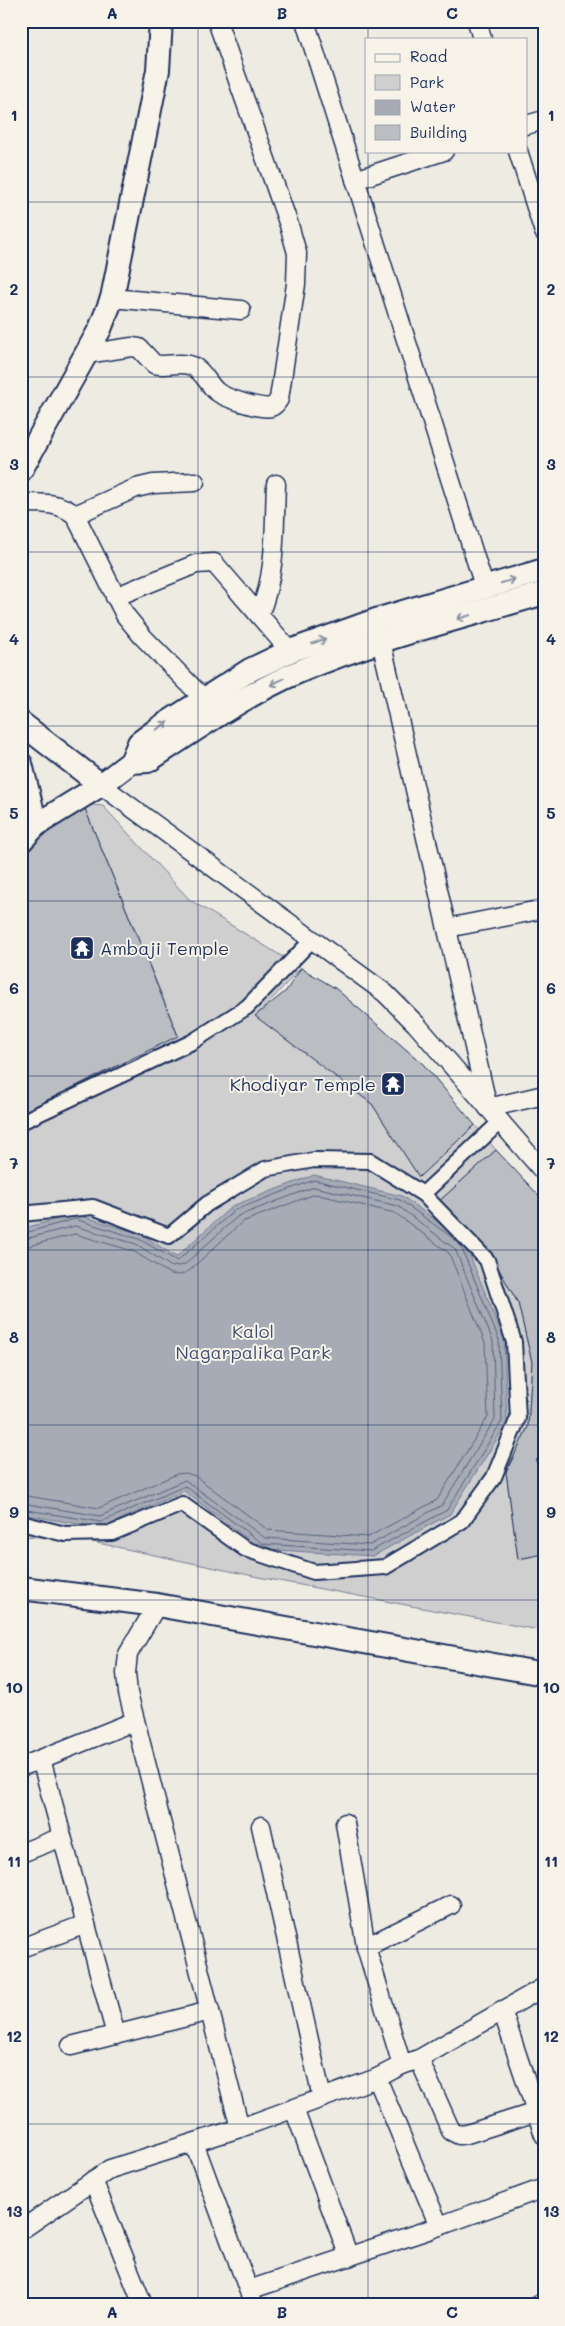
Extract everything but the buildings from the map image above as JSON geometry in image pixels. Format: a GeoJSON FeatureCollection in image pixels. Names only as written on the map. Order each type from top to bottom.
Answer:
{"type":"FeatureCollection","features":[{"type":"Feature","properties":{"kind":"street"},"geometry":{"type":"LineString","coordinates":[[21,470],[100,329],[112,298],[158,70],[161,21]]}},
{"type":"Feature","properties":{"kind":"street"},"geometry":{"type":"LineString","coordinates":[[86,354],[132,347],[140,348],[154,364],[189,365],[198,370],[216,392],[225,397],[261,408],[270,408],[276,404],[279,398],[296,284],[297,253],[218,21]]}},
{"type":"Feature","properties":{"kind":"street"},"geometry":{"type":"LineString","coordinates":[[305,21],[484,589]]}},
{"type":"Feature","properties":{"kind":"street"},"geometry":{"type":"LineString","coordinates":[[477,21],[482,38]]}},
{"type":"Feature","properties":{"kind":"street"},"geometry":{"type":"LineString","coordinates":[[528,124],[544,120]]}},
{"type":"Feature","properties":{"kind":"street"},"geometry":{"type":"LineString","coordinates":[[355,180],[441,152]]}},
{"type":"Feature","properties":{"kind":"street"},"geometry":{"type":"LineString","coordinates":[[518,152],[544,232]]}},
{"type":"Feature","properties":{"kind":"street"},"geometry":{"type":"LineString","coordinates":[[112,298],[241,310]]}},
{"type":"Feature","properties":{"kind":"street"},"geometry":{"type":"LineString","coordinates":[[75,515],[136,488],[153,484],[195,482]]}},
{"type":"Feature","properties":{"kind":"street"},"geometry":{"type":"LineString","coordinates":[[259,615],[269,591],[273,570],[276,484]]}},
{"type":"Feature","properties":{"kind":"street"},"geometry":{"type":"LineString","coordinates":[[21,503],[50,504],[67,508],[75,515],[125,615],[143,637],[204,699]]}},
{"type":"Feature","properties":{"kind":"street"},"geometry":{"type":"LineString","coordinates":[[115,597],[196,564],[214,563],[290,651]]}},
{"type":"Feature","properties":{"kind":"street"},"geometry":{"type":"LineString","coordinates":[[21,764],[28,833],[101,785],[131,762],[139,743],[250,670],[290,651],[376,620],[544,570]]}},
{"type":"Feature","properties":{"kind":"street"},"geometry":{"type":"LineString","coordinates":[[131,762],[148,761],[260,690],[299,671],[381,642],[544,593]]}},
{"type":"Feature","properties":{"kind":"street"},"geometry":{"type":"LineString","coordinates":[[376,620],[488,1108]]}},
{"type":"Feature","properties":{"kind":"street"},"geometry":{"type":"LineString","coordinates":[[21,724],[101,785],[386,993],[416,1024],[544,1172]]}},
{"type":"Feature","properties":{"kind":"street"},"geometry":{"type":"LineString","coordinates":[[447,928],[544,909]]}},
{"type":"Feature","properties":{"kind":"street"},"geometry":{"type":"LineString","coordinates":[[21,1122],[192,1042],[247,1007],[312,940]]}},
{"type":"Feature","properties":{"kind":"street"},"geometry":{"type":"LineString","coordinates":[[488,1108],[544,1095]]}},
{"type":"Feature","properties":{"kind":"street"},"geometry":{"type":"LineString","coordinates":[[423,1194],[500,1122]]}},
{"type":"Feature","properties":{"kind":"street"},"geometry":{"type":"LineString","coordinates":[[21,1214],[93,1207],[169,1236],[207,1204],[265,1169],[314,1160],[370,1161],[423,1194],[487,1260],[514,1342],[518,1418],[494,1477],[462,1521],[384,1567],[314,1572],[245,1549],[182,1504],[112,1533],[65,1534],[21,1523]]}},
{"type":"Feature","properties":{"kind":"street"},"geometry":{"type":"LineString","coordinates":[[21,1588],[157,1605],[544,1674]]}},
{"type":"Feature","properties":{"kind":"street"},"geometry":{"type":"LineString","coordinates":[[157,1605],[128,1654],[126,1673],[128,1693],[240,2128]]}},
{"type":"Feature","properties":{"kind":"street"},"geometry":{"type":"LineString","coordinates":[[21,1766],[135,1721]]}},
{"type":"Feature","properties":{"kind":"street"},"geometry":{"type":"LineString","coordinates":[[41,1759],[116,2035]]}},
{"type":"Feature","properties":{"kind":"street"},"geometry":{"type":"LineString","coordinates":[[346,1823],[366,1946],[402,2065]]}},
{"type":"Feature","properties":{"kind":"street"},"geometry":{"type":"LineString","coordinates":[[261,1826],[322,2098]]}},
{"type":"Feature","properties":{"kind":"street"},"geometry":{"type":"LineString","coordinates":[[21,1854],[62,1836]]}},
{"type":"Feature","properties":{"kind":"street"},"geometry":{"type":"LineString","coordinates":[[366,1946],[451,1906]]}},
{"type":"Feature","properties":{"kind":"street"},"geometry":{"type":"LineString","coordinates":[[21,1948],[86,1924]]}},
{"type":"Feature","properties":{"kind":"street"},"geometry":{"type":"LineString","coordinates":[[21,2230],[110,2169],[240,2128],[377,2078],[402,2065],[419,2059],[544,1987]]}},
{"type":"Feature","properties":{"kind":"street"},"geometry":{"type":"LineString","coordinates":[[419,2059],[451,2131],[467,2134],[541,2122],[502,2010]]}},
{"type":"Feature","properties":{"kind":"street"},"geometry":{"type":"LineString","coordinates":[[71,2046],[210,2011]]}},
{"type":"Feature","properties":{"kind":"street"},"geometry":{"type":"LineString","coordinates":[[377,2078],[439,2226]]}},
{"type":"Feature","properties":{"kind":"street"},"geometry":{"type":"LineString","coordinates":[[294,2109],[349,2257]]}},
{"type":"Feature","properties":{"kind":"street"},"geometry":{"type":"LineString","coordinates":[[194,2143],[251,2298],[349,2257],[544,2188]]}},
{"type":"Feature","properties":{"kind":"street"},"geometry":{"type":"LineString","coordinates":[[93,2180],[143,2305]]}},
{"type":"Feature","properties":{"kind":"street"},"geometry":{"type":"LineString","coordinates":[[537,2305],[544,2302]]}},
{"type":"Feature","properties":{"kind":"green space","name":"Kalol Nagarpalika Park"},"geometry":{"type":"Polygon","coordinates":[[[83,804],[103,806],[190,900],[301,968],[256,1016],[372,1104],[419,1176],[475,1125],[496,1150],[437,1203],[489,1252],[518,1303],[532,1362],[528,1427],[506,1472],[518,1559],[544,1554],[544,1631],[258,1577],[79,1539],[21,1536],[21,1113],[178,1035],[83,804]]]}},
{"type":"Feature","properties":{"kind":"water"},"geometry":{"type":"Polygon","coordinates":[[[314,1175],[402,1196],[464,1241],[504,1339],[507,1423],[450,1514],[373,1556],[261,1549],[184,1491],[102,1528],[21,1514],[21,1229],[75,1214],[141,1234],[176,1257],[232,1206],[314,1175]]]}},
{"type":"Feature","properties":{"kind":"place","name":"Ambaji Temple"},"geometry":{"type":"Point","coordinates":[82,948]}},
{"type":"Feature","properties":{"kind":"place","name":"Khodiyar Temple"},"geometry":{"type":"Point","coordinates":[393,1084]}}]}
